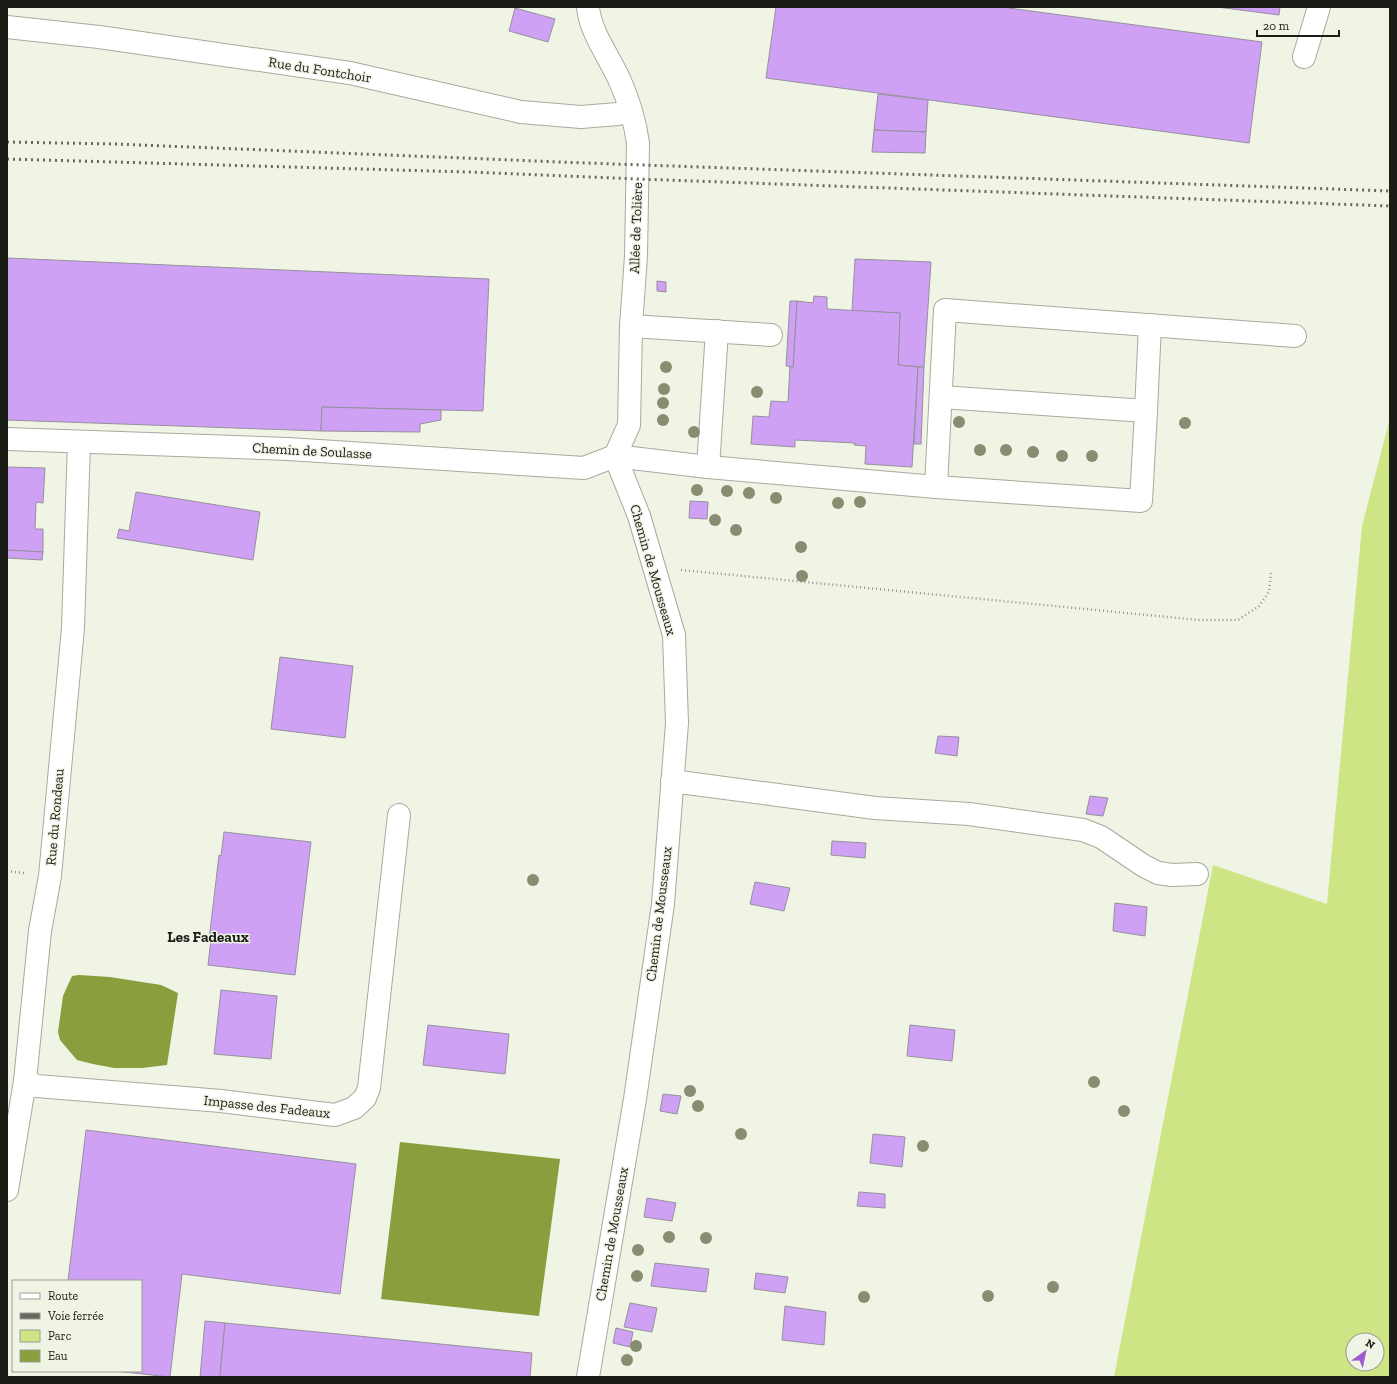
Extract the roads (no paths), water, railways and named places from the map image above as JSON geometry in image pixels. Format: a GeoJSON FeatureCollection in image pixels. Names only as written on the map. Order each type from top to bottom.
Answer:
{"type":"FeatureCollection","features":[{"type":"Feature","properties":{"kind":"street","name":"Allée de Tolière"},"geometry":{"type":"LineString","coordinates":[[588,7],[594,29],[620,81],[630,110],[638,143],[639,164],[629,425],[615,456]]}},
{"type":"Feature","properties":{"kind":"street"},"geometry":{"type":"LineString","coordinates":[[1304,56],[1319,7]]}},
{"type":"Feature","properties":{"kind":"street","name":"Rue du Fontchoir"},"geometry":{"type":"LineString","coordinates":[[7,27],[99,37],[350,73],[520,112],[581,118],[618,114],[630,110]]}},
{"type":"Feature","properties":{"kind":"street"},"geometry":{"type":"LineString","coordinates":[[936,487],[945,310],[1295,336]]}},
{"type":"Feature","properties":{"kind":"street"},"geometry":{"type":"LineString","coordinates":[[615,456],[708,467],[936,487],[1141,501],[1150,325]]}},
{"type":"Feature","properties":{"kind":"street"},"geometry":{"type":"LineString","coordinates":[[632,326],[771,335]]}},
{"type":"Feature","properties":{"kind":"street"},"geometry":{"type":"LineString","coordinates":[[708,467],[717,331]]}},
{"type":"Feature","properties":{"kind":"street"},"geometry":{"type":"LineString","coordinates":[[941,397],[1146,411]]}},
{"type":"Feature","properties":{"kind":"street","name":"Chemin de Soulasse"},"geometry":{"type":"LineString","coordinates":[[7,439],[288,449],[584,468],[615,456]]}},
{"type":"Feature","properties":{"kind":"street","name":"Rue du Rondeau"},"geometry":{"type":"LineString","coordinates":[[7,1190],[25,1081],[40,931],[50,876],[73,628],[79,442]]}},
{"type":"Feature","properties":{"kind":"street","name":"Chemin de Mousseaux"},"geometry":{"type":"LineString","coordinates":[[588,1377],[635,1099],[663,904],[677,723],[674,635],[639,516],[615,456]]}},
{"type":"Feature","properties":{"kind":"street"},"geometry":{"type":"LineString","coordinates":[[672,781],[875,808],[969,814],[1083,830],[1101,837],[1144,866],[1158,873],[1172,875],[1197,874]]}},
{"type":"Feature","properties":{"kind":"street","name":"Impasse des Fadeaux"},"geometry":{"type":"LineString","coordinates":[[25,1081],[37,1086],[221,1101],[335,1115],[354,1108],[366,1098],[369,1088],[399,815]]}},
{"type":"Feature","properties":{"kind":"water"},"geometry":{"type":"Polygon","coordinates":[[[72,976],[110,977],[161,985],[178,993],[167,1065],[142,1068],[114,1068],[77,1060],[60,1040],[58,1032],[63,996],[72,976]]]}},
{"type":"Feature","properties":{"kind":"water"},"geometry":{"type":"Polygon","coordinates":[[[400,1142],[560,1159],[539,1316],[381,1299],[400,1142]]]}},
{"type":"Feature","properties":{"kind":"railway"},"geometry":{"type":"LineString","coordinates":[[7,142],[116,144],[586,163],[1390,191]]}},
{"type":"Feature","properties":{"kind":"railway"},"geometry":{"type":"LineString","coordinates":[[7,159],[468,172],[1390,206]]}},
{"type":"Feature","properties":{"kind":"district","name":"Les Fadeaux"},"geometry":{"type":"Point","coordinates":[208,937]}}]}
